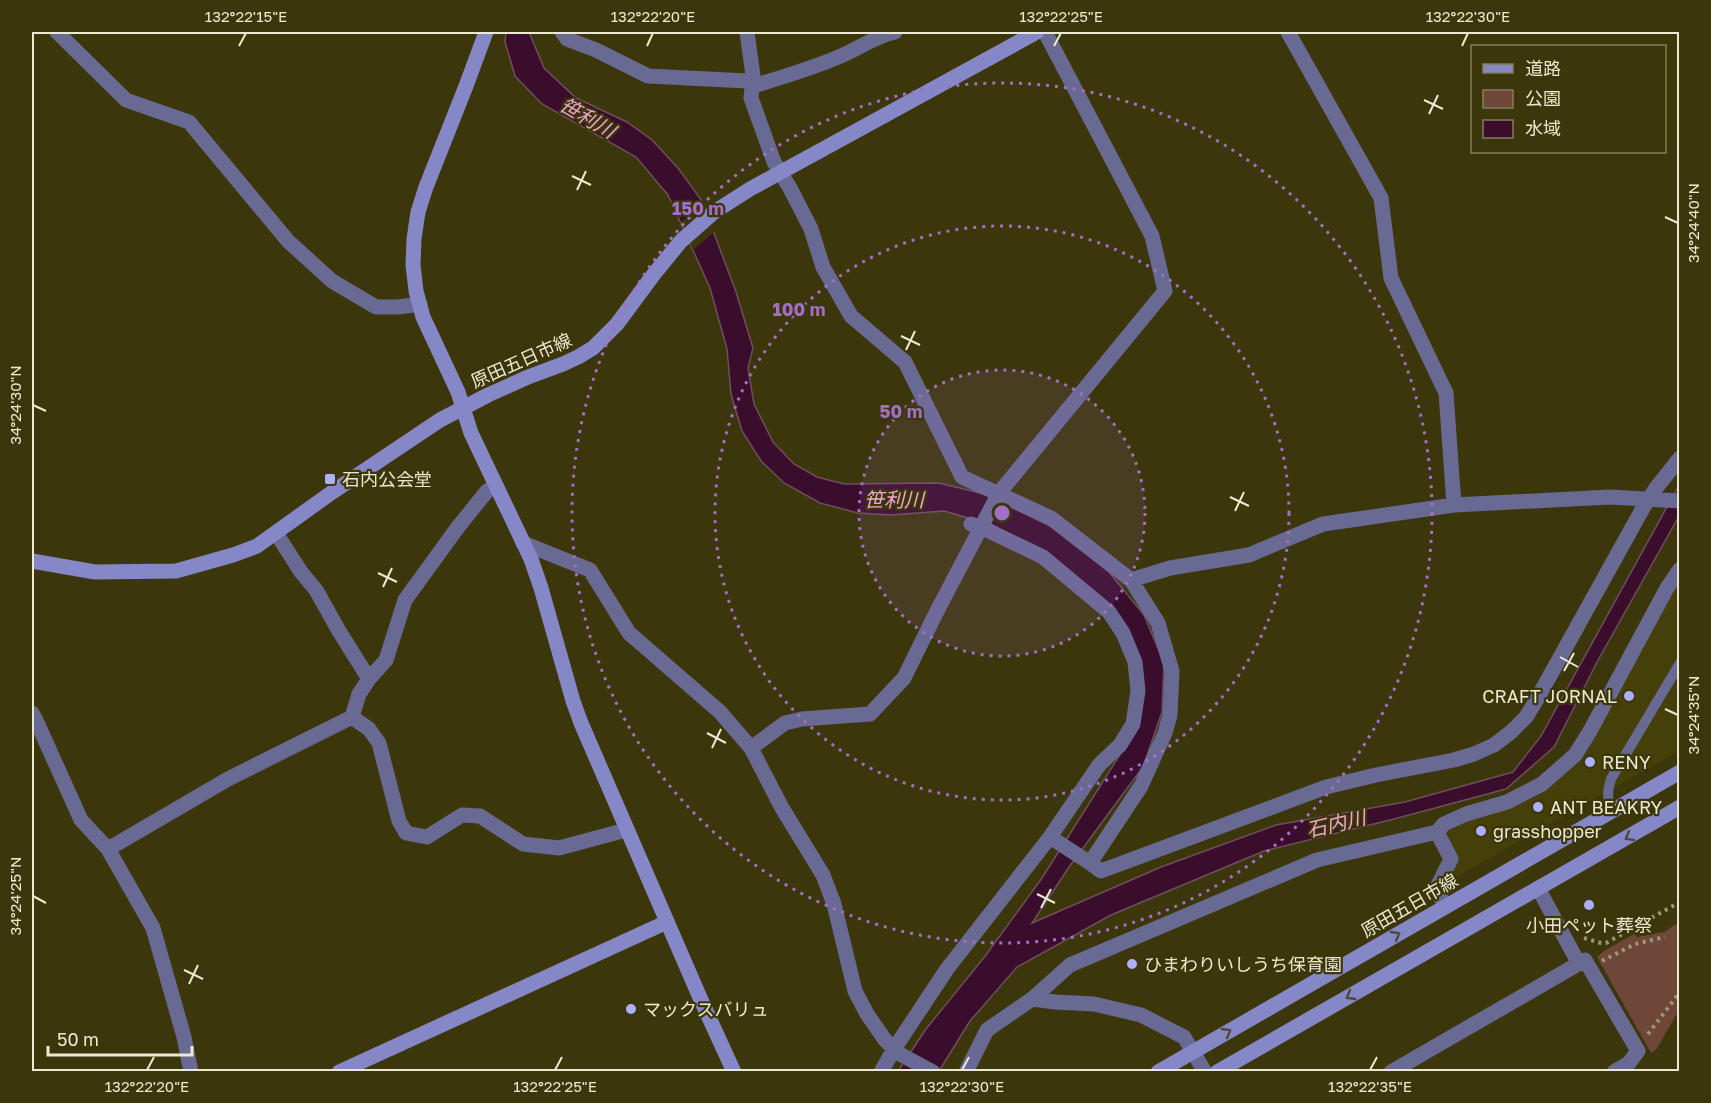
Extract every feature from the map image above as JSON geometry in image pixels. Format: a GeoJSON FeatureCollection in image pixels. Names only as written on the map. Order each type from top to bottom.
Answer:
{"type":"FeatureCollection","features":[{"type":"Feature","properties":{"kind":"main road"},"geometry":{"type":"LineString","coordinates":[[486,32],[418,212],[414,239],[416,291],[423,317],[458,392],[471,433],[524,543],[541,588],[577,712],[626,830],[734,1071]]}},
{"type":"Feature","properties":{"kind":"main road","name":"原田五日市線"},"geometry":{"type":"LineString","coordinates":[[32,561],[94,572],[176,571],[257,546],[417,435],[463,407],[578,357],[593,348],[617,324],[654,274],[687,236],[709,217],[750,189],[1036,32]]}},
{"type":"Feature","properties":{"kind":"main road","name":"原田五日市線"},"geometry":{"type":"LineString","coordinates":[[1158,1071],[1680,772]]}},
{"type":"Feature","properties":{"kind":"main road"},"geometry":{"type":"LineString","coordinates":[[1218,1071],[1680,807]]}},
{"type":"Feature","properties":{"kind":"main road"},"geometry":{"type":"LineString","coordinates":[[339,1071],[667,922]]}},
{"type":"Feature","properties":{"kind":"street"},"geometry":{"type":"LineString","coordinates":[[57,32],[126,100],[189,122],[288,241],[332,281],[376,307],[420,304]]}},
{"type":"Feature","properties":{"kind":"street"},"geometry":{"type":"LineString","coordinates":[[562,32],[567,39],[596,50],[648,76],[747,81],[753,86]]}},
{"type":"Feature","properties":{"kind":"street"},"geometry":{"type":"LineString","coordinates":[[747,32],[753,76],[751,98],[774,162],[812,229],[824,267],[851,316],[905,362],[962,477],[1051,518],[1131,580],[1158,623],[1172,671],[1170,715],[1166,733],[1141,786],[1089,862]]}},
{"type":"Feature","properties":{"kind":"street"},"geometry":{"type":"LineString","coordinates":[[753,86],[843,55],[882,34],[895,32]]}},
{"type":"Feature","properties":{"kind":"street"},"geometry":{"type":"LineString","coordinates":[[752,748],[785,723],[802,719],[870,714],[904,678],[978,525],[998,494],[1165,291],[1152,236],[1045,32]]}},
{"type":"Feature","properties":{"kind":"street"},"geometry":{"type":"LineString","coordinates":[[1288,32],[1381,198],[1391,278],[1446,393],[1454,505]]}},
{"type":"Feature","properties":{"kind":"street"},"geometry":{"type":"LineString","coordinates":[[1053,839],[1101,871],[1326,787],[1454,760],[1494,745],[1526,717],[1653,499],[1680,458]]}},
{"type":"Feature","properties":{"kind":"street"},"geometry":{"type":"LineString","coordinates":[[108,849],[228,779],[352,717],[359,694],[386,660],[405,600],[458,527],[488,491],[496,486]]}},
{"type":"Feature","properties":{"kind":"street"},"geometry":{"type":"LineString","coordinates":[[1131,580],[1170,568],[1250,555],[1323,524],[1454,505],[1610,497],[1680,501]]}},
{"type":"Feature","properties":{"kind":"street"},"geometry":{"type":"LineString","coordinates":[[881,1071],[947,969],[1053,839],[1099,765],[1120,745],[1133,724],[1138,691],[1135,662],[1124,633],[1109,612],[1043,557],[978,525]]}},
{"type":"Feature","properties":{"kind":"street"},"geometry":{"type":"LineString","coordinates":[[276,533],[301,572],[316,590],[369,679]]}},
{"type":"Feature","properties":{"kind":"street"},"geometry":{"type":"LineString","coordinates":[[524,543],[590,570],[628,633],[720,712],[752,748],[782,808],[823,875],[834,904],[855,991],[867,1014],[896,1051],[933,1071]]}},
{"type":"Feature","properties":{"kind":"street"},"geometry":{"type":"LineString","coordinates":[[966,1071],[987,1030],[1032,999],[1070,965],[1317,860],[1437,832],[1444,824],[1466,814],[1507,802],[1542,784],[1575,755],[1667,588],[1680,569]]}},
{"type":"Feature","properties":{"kind":"street"},"geometry":{"type":"LineString","coordinates":[[32,713],[81,820],[108,849],[153,927],[184,1037],[191,1071]]}},
{"type":"Feature","properties":{"kind":"street"},"geometry":{"type":"LineString","coordinates":[[352,717],[369,729],[379,743],[399,821],[406,833],[427,837],[462,815],[480,816],[523,844],[559,848],[626,830]]}},
{"type":"Feature","properties":{"kind":"street"},"geometry":{"type":"LineString","coordinates":[[1437,832],[1451,859],[1438,885],[1438,893],[1446,906]]}},
{"type":"Feature","properties":{"kind":"street"},"geometry":{"type":"LineString","coordinates":[[1538,888],[1638,1051],[1629,1063],[1614,1071]]}},
{"type":"Feature","properties":{"kind":"street"},"geometry":{"type":"LineString","coordinates":[[1391,1071],[1585,968]]}},
{"type":"Feature","properties":{"kind":"street"},"geometry":{"type":"LineString","coordinates":[[1032,999],[1094,1004],[1141,1015],[1184,1037],[1205,1071]]}},
{"type":"Feature","properties":{"kind":"lane"},"geometry":{"type":"LineString","coordinates":[[1612,811],[1607,800],[1607,789],[1611,779],[1680,663]]}},
{"type":"Feature","properties":{"kind":"path"},"geometry":{"type":"LineString","coordinates":[[1579,937],[1595,942],[1609,941],[1680,902]]}},
{"type":"Feature","properties":{"kind":"path"},"geometry":{"type":"LineString","coordinates":[[1585,968],[1629,946],[1665,937]]}},
{"type":"Feature","properties":{"kind":"path"},"geometry":{"type":"LineString","coordinates":[[1638,1051],[1650,1030],[1680,992]]}},
{"type":"Feature","properties":{"kind":"shaded area"},"geometry":{"type":"Polygon","coordinates":[[[1679,580],[1679,751],[1446,883],[1458,860],[1446,829],[1579,758],[1679,580]]]}},
{"type":"Feature","properties":{"kind":"green space"},"geometry":{"type":"Polygon","coordinates":[[[1679,922],[1679,1010],[1656,1050],[1651,1053],[1597,957],[1634,934],[1637,937],[1664,932],[1679,922]]]}},
{"type":"Feature","properties":{"kind":"water"},"geometry":{"type":"Polygon","coordinates":[[[506,32],[529,32],[544,68],[576,98],[627,122],[652,140],[678,168],[702,201],[736,292],[753,348],[748,368],[754,404],[773,442],[794,464],[817,477],[844,484],[939,483],[984,494],[1050,526],[1109,572],[1144,615],[1164,663],[1162,712],[1143,767],[1069,867],[1032,923],[1161,867],[1276,825],[1405,802],[1513,772],[1541,736],[1679,485],[1679,516],[1597,662],[1554,747],[1506,789],[1264,851],[1111,915],[1017,967],[970,1021],[939,1071],[898,1071],[926,1029],[986,955],[1042,878],[1128,742],[1141,713],[1130,634],[992,525],[944,511],[891,515],[858,513],[820,503],[784,483],[761,461],[742,431],[731,394],[727,349],[710,288],[668,195],[636,157],[542,104],[515,76],[505,42],[506,32]]]}},
{"type":"Feature","properties":{"kind":"pier"},"geometry":{"type":"Polygon","coordinates":[[[703,203],[715,231],[693,250],[681,222],[703,203]]]}},
{"type":"Feature","properties":{"kind":"place","name":"石内公会堂"},"geometry":{"type":"Point","coordinates":[330,479]}},
{"type":"Feature","properties":{"kind":"place","name":"CRAFT JORNAL"},"geometry":{"type":"Point","coordinates":[1629,696]}},
{"type":"Feature","properties":{"kind":"place","name":"RENY"},"geometry":{"type":"Point","coordinates":[1590,762]}},
{"type":"Feature","properties":{"kind":"place","name":"ANT BEAKRY"},"geometry":{"type":"Point","coordinates":[1538,807]}},
{"type":"Feature","properties":{"kind":"place","name":"grasshopper"},"geometry":{"type":"Point","coordinates":[1481,831]}},
{"type":"Feature","properties":{"kind":"place","name":"小田ペット葬祭"},"geometry":{"type":"Point","coordinates":[1589,905]}},
{"type":"Feature","properties":{"kind":"place","name":"ひまわりいしうち保育園"},"geometry":{"type":"Point","coordinates":[1132,964]}},
{"type":"Feature","properties":{"kind":"place","name":"マックスバリュ"},"geometry":{"type":"Point","coordinates":[631,1009]}},
{"type":"Feature","properties":{"kind":"water label","name":"笹利川"},"geometry":{"type":"Point","coordinates":[588,117]}},
{"type":"Feature","properties":{"kind":"water label","name":"笹利川"},"geometry":{"type":"Point","coordinates":[894,499]}},
{"type":"Feature","properties":{"kind":"water label","name":"石内川"},"geometry":{"type":"Point","coordinates":[1336,823]}}]}
